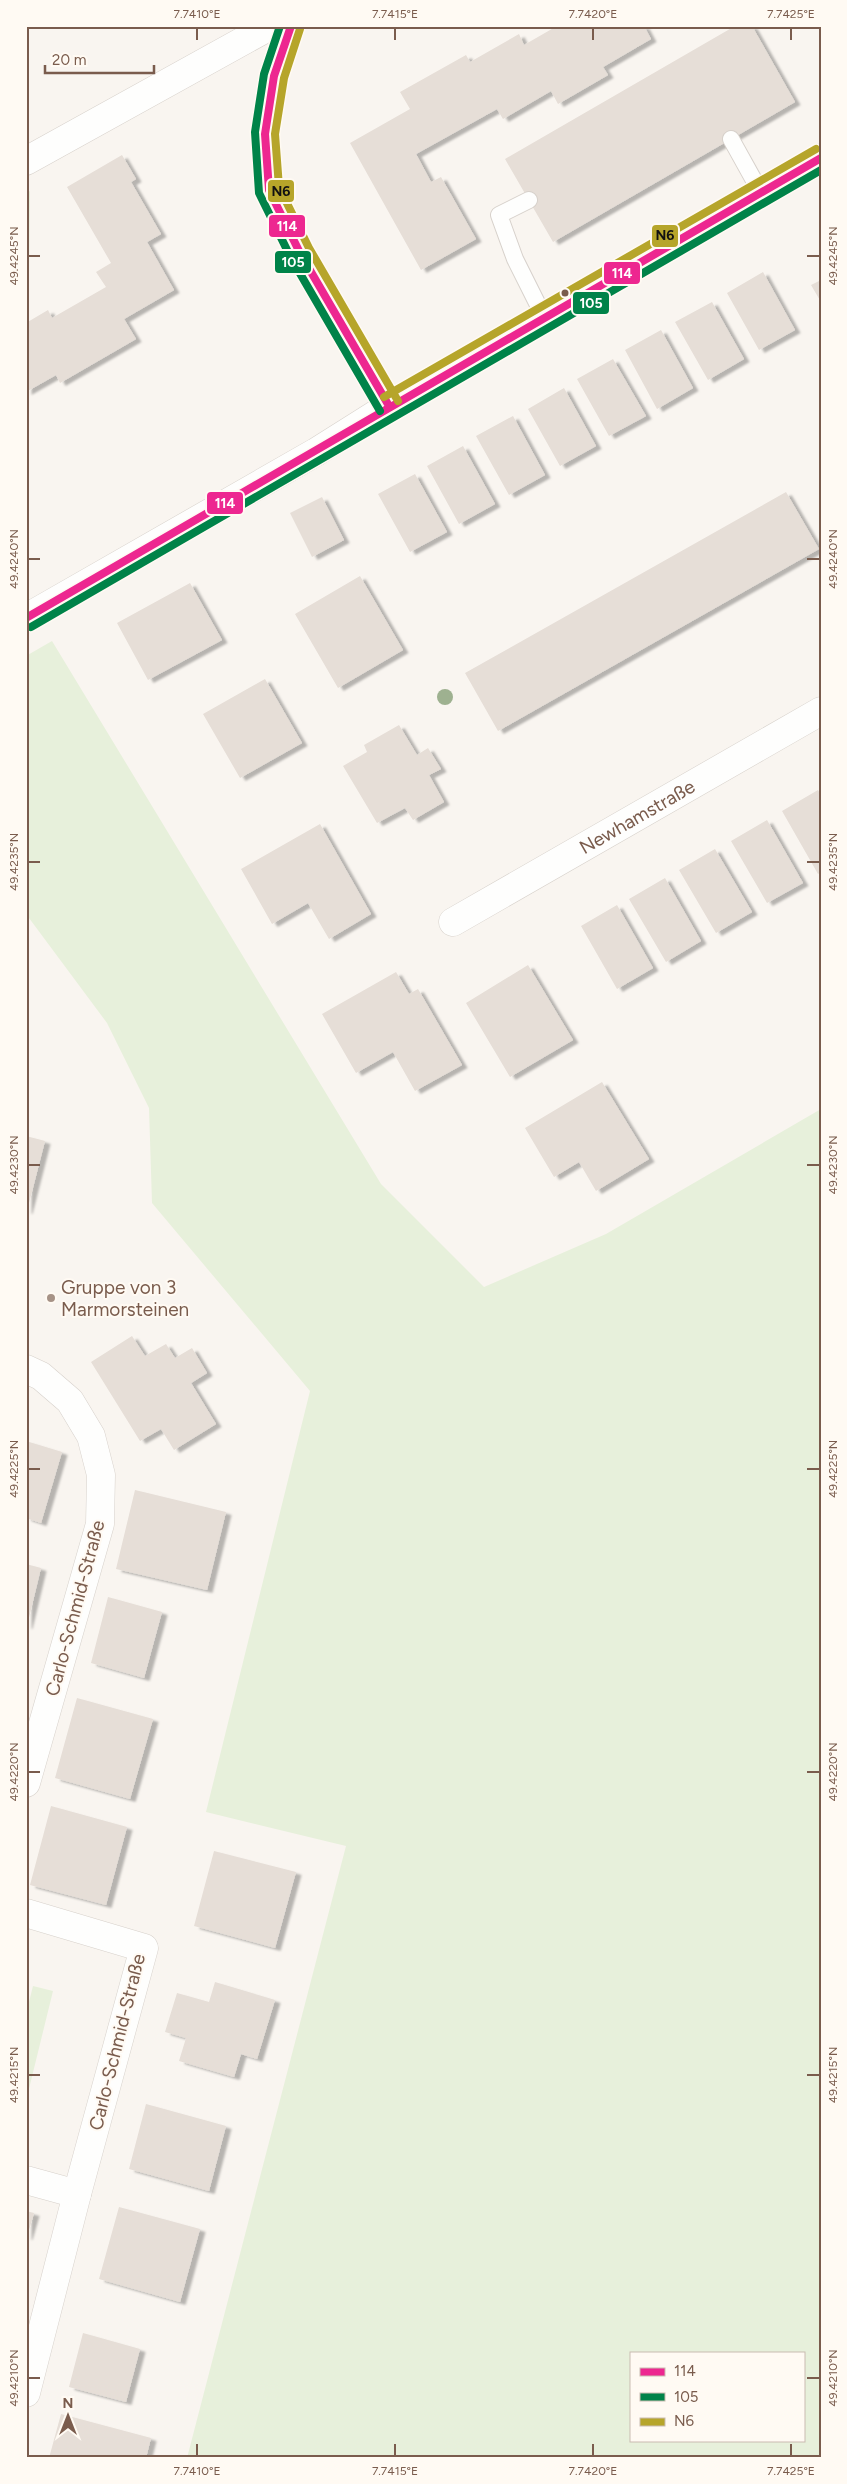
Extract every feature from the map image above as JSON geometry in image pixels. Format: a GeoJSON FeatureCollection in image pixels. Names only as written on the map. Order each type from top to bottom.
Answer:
{"type":"FeatureCollection","features":[{"type":"Feature","properties":{"kind":"street"},"geometry":{"type":"LineString","coordinates":[[26,161],[270,26]]}},
{"type":"Feature","properties":{"kind":"street"},"geometry":{"type":"LineString","coordinates":[[291,26],[274,76],[265,134],[269,190],[300,253],[389,406]]}},
{"type":"Feature","properties":{"kind":"street"},"geometry":{"type":"LineString","coordinates":[[26,618],[316,452],[389,406],[545,319],[821,158]]}},
{"type":"Feature","properties":{"kind":"street","name":"Newhamstraße"},"geometry":{"type":"LineString","coordinates":[[453,922],[821,710]]}},
{"type":"Feature","properties":{"kind":"street","name":"Carlo-Schmid-Straße"},"geometry":{"type":"LineString","coordinates":[[26,1369],[41,1376],[70,1401],[91,1436],[101,1475],[100,1524],[26,1783]]}},
{"type":"Feature","properties":{"kind":"street","name":"Carlo-Schmid-Straße"},"geometry":{"type":"LineString","coordinates":[[26,1913],[144,1948],[77,2194],[26,2393]]}},
{"type":"Feature","properties":{"kind":"street"},"geometry":{"type":"LineString","coordinates":[[26,2180],[77,2194]]}},
{"type":"Feature","properties":{"kind":"lane"},"geometry":{"type":"LineString","coordinates":[[731,139],[762,193]]}},
{"type":"Feature","properties":{"kind":"lane"},"geometry":{"type":"LineString","coordinates":[[529,200],[499,215],[515,259],[545,319]]}},
{"type":"Feature","properties":{"kind":"green space"},"geometry":{"type":"Polygon","coordinates":[[[30,191],[29,273],[26,274],[26,193],[30,191]]]}},
{"type":"Feature","properties":{"kind":"green space"},"geometry":{"type":"Polygon","coordinates":[[[52,641],[381,1184],[484,1287],[606,1234],[821,1109],[821,2458],[187,2458],[346,1846],[206,1812],[310,1391],[152,1203],[149,1108],[107,1023],[26,914],[26,656],[52,641]]]}},
{"type":"Feature","properties":{"kind":"green space"},"geometry":{"type":"Polygon","coordinates":[[[33,1986],[53,1991],[26,2101],[26,2014],[33,1986]]]}},
{"type":"Feature","properties":{"kind":"building"},"geometry":{"type":"Polygon","coordinates":[[[557,26],[644,26],[651,39],[603,67],[608,75],[558,104],[551,91],[503,119],[497,109],[416,154],[431,182],[441,177],[476,239],[421,270],[350,143],[410,109],[400,92],[466,55],[470,62],[519,34],[524,45],[557,26]]]}},
{"type":"Feature","properties":{"kind":"building"},"geometry":{"type":"Polygon","coordinates":[[[735,26],[752,26],[795,102],[553,242],[505,159],[735,26]]]}},
{"type":"Feature","properties":{"kind":"building"},"geometry":{"type":"Polygon","coordinates":[[[122,155],[136,179],[131,182],[161,234],[147,242],[174,290],[124,319],[136,339],[60,383],[56,375],[26,392],[26,323],[48,310],[52,318],[106,287],[96,272],[111,263],[67,187],[122,155]]]}},
{"type":"Feature","properties":{"kind":"building"},"geometry":{"type":"Polygon","coordinates":[[[763,272],[795,330],[759,350],[727,293],[763,272]]]}},
{"type":"Feature","properties":{"kind":"building"},"geometry":{"type":"Polygon","coordinates":[[[821,280],[821,302],[811,285],[821,280]]]}},
{"type":"Feature","properties":{"kind":"building"},"geometry":{"type":"Polygon","coordinates":[[[712,302],[744,359],[708,380],[675,322],[712,302]]]}},
{"type":"Feature","properties":{"kind":"building"},"geometry":{"type":"Polygon","coordinates":[[[661,330],[693,388],[657,409],[625,350],[661,330]]]}},
{"type":"Feature","properties":{"kind":"building"},"geometry":{"type":"Polygon","coordinates":[[[613,359],[646,416],[609,436],[577,379],[613,359]]]}},
{"type":"Feature","properties":{"kind":"building"},"geometry":{"type":"Polygon","coordinates":[[[564,388],[596,446],[560,466],[528,409],[564,388]]]}},
{"type":"Feature","properties":{"kind":"building"},"geometry":{"type":"Polygon","coordinates":[[[513,416],[545,475],[509,495],[476,436],[513,416]]]}},
{"type":"Feature","properties":{"kind":"building"},"geometry":{"type":"Polygon","coordinates":[[[463,446],[495,504],[459,524],[427,466],[463,446]]]}},
{"type":"Feature","properties":{"kind":"building"},"geometry":{"type":"Polygon","coordinates":[[[415,474],[447,532],[410,552],[378,494],[415,474]]]}},
{"type":"Feature","properties":{"kind":"building"},"geometry":{"type":"Polygon","coordinates":[[[786,492],[819,549],[498,731],[465,673],[786,492]]]}},
{"type":"Feature","properties":{"kind":"building"},"geometry":{"type":"Polygon","coordinates":[[[322,497],[344,540],[312,557],[290,513],[322,497]]]}},
{"type":"Feature","properties":{"kind":"building"},"geometry":{"type":"Polygon","coordinates":[[[360,576],[403,650],[338,688],[295,614],[360,576]]]}},
{"type":"Feature","properties":{"kind":"building"},"geometry":{"type":"Polygon","coordinates":[[[190,583],[222,640],[148,680],[117,623],[190,583]]]}},
{"type":"Feature","properties":{"kind":"building"},"geometry":{"type":"Polygon","coordinates":[[[265,679],[302,743],[240,778],[203,714],[265,679]]]}},
{"type":"Feature","properties":{"kind":"building"},"geometry":{"type":"Polygon","coordinates":[[[399,725],[417,755],[428,748],[441,769],[429,775],[444,802],[413,820],[405,808],[377,823],[343,766],[367,752],[364,745],[399,725]]]}},
{"type":"Feature","properties":{"kind":"building"},"geometry":{"type":"Polygon","coordinates":[[[818,790],[821,795],[821,872],[818,874],[782,811],[818,790]]]}},
{"type":"Feature","properties":{"kind":"building"},"geometry":{"type":"Polygon","coordinates":[[[767,820],[803,883],[767,903],[731,841],[767,820]]]}},
{"type":"Feature","properties":{"kind":"building"},"geometry":{"type":"Polygon","coordinates":[[[320,824],[371,914],[329,939],[308,903],[272,924],[241,869],[320,824]]]}},
{"type":"Feature","properties":{"kind":"building"},"geometry":{"type":"Polygon","coordinates":[[[715,849],[752,912],[716,933],[679,870],[715,849]]]}},
{"type":"Feature","properties":{"kind":"building"},"geometry":{"type":"Polygon","coordinates":[[[665,878],[701,941],[666,962],[629,899],[665,878]]]}},
{"type":"Feature","properties":{"kind":"building"},"geometry":{"type":"Polygon","coordinates":[[[617,905],[653,968],[617,989],[581,926],[617,905]]]}},
{"type":"Feature","properties":{"kind":"building"},"geometry":{"type":"Polygon","coordinates":[[[528,965],[573,1040],[510,1077],[466,1003],[528,965]]]}},
{"type":"Feature","properties":{"kind":"building"},"geometry":{"type":"Polygon","coordinates":[[[396,972],[409,994],[418,989],[462,1065],[415,1091],[393,1052],[356,1073],[322,1014],[396,972]]]}},
{"type":"Feature","properties":{"kind":"building"},"geometry":{"type":"Polygon","coordinates":[[[602,1082],[649,1159],[596,1191],[579,1162],[554,1177],[525,1128],[602,1082]]]}},
{"type":"Feature","properties":{"kind":"building"},"geometry":{"type":"Polygon","coordinates":[[[26,1136],[45,1141],[27,1211],[26,1211],[26,1136]]]}},
{"type":"Feature","properties":{"kind":"building"},"geometry":{"type":"Polygon","coordinates":[[[132,1336],[145,1356],[166,1344],[175,1358],[192,1348],[207,1373],[191,1383],[216,1424],[174,1450],[161,1429],[140,1441],[91,1362],[132,1336]]]}},
{"type":"Feature","properties":{"kind":"building"},"geometry":{"type":"Polygon","coordinates":[[[26,1441],[62,1452],[41,1523],[26,1518],[26,1441]]]}},
{"type":"Feature","properties":{"kind":"building"},"geometry":{"type":"Polygon","coordinates":[[[135,1490],[226,1512],[207,1590],[116,1569],[135,1490]]]}},
{"type":"Feature","properties":{"kind":"building"},"geometry":{"type":"Polygon","coordinates":[[[26,1564],[41,1568],[27,1626],[26,1626],[26,1564]]]}},
{"type":"Feature","properties":{"kind":"building"},"geometry":{"type":"Polygon","coordinates":[[[108,1597],[162,1612],[144,1678],[91,1663],[108,1597]]]}},
{"type":"Feature","properties":{"kind":"building"},"geometry":{"type":"Polygon","coordinates":[[[77,1698],[153,1719],[130,1799],[55,1778],[77,1698]]]}},
{"type":"Feature","properties":{"kind":"building"},"geometry":{"type":"Polygon","coordinates":[[[51,1806],[127,1827],[106,1905],[30,1885],[51,1806]]]}},
{"type":"Feature","properties":{"kind":"building"},"geometry":{"type":"Polygon","coordinates":[[[214,1851],[296,1872],[275,1948],[194,1926],[214,1851]]]}},
{"type":"Feature","properties":{"kind":"building"},"geometry":{"type":"Polygon","coordinates":[[[215,1982],[275,2000],[257,2059],[241,2054],[234,2077],[179,2061],[186,2038],[165,2032],[177,1993],[209,2002],[215,1982]]]}},
{"type":"Feature","properties":{"kind":"building"},"geometry":{"type":"Polygon","coordinates":[[[146,2104],[226,2126],[209,2191],[129,2169],[146,2104]]]}},
{"type":"Feature","properties":{"kind":"building"},"geometry":{"type":"Polygon","coordinates":[[[119,2207],[200,2229],[180,2302],[99,2279],[119,2207]]]}},
{"type":"Feature","properties":{"kind":"building"},"geometry":{"type":"Polygon","coordinates":[[[26,2211],[34,2213],[27,2237],[26,2237],[26,2211]]]}},
{"type":"Feature","properties":{"kind":"building"},"geometry":{"type":"Polygon","coordinates":[[[83,2333],[140,2349],[126,2402],[69,2387],[83,2333]]]}},
{"type":"Feature","properties":{"kind":"building"},"geometry":{"type":"Polygon","coordinates":[[[61,2414],[151,2438],[146,2458],[49,2458],[61,2414]]]}},
{"type":"Feature","properties":{"kind":"transit line","name":"105"},"geometry":{"type":"LineString","coordinates":[[280,26],[264,74],[255,132],[259,193],[291,258],[380,411]]}},
{"type":"Feature","properties":{"kind":"transit line","name":"114"},"geometry":{"type":"LineString","coordinates":[[291,26],[274,76],[265,134],[269,190],[300,253],[389,406]]}},
{"type":"Feature","properties":{"kind":"transit line","name":"N6"},"geometry":{"type":"LineString","coordinates":[[300,29],[284,78],[275,134],[279,187],[309,248],[398,401]]}},
{"type":"Feature","properties":{"kind":"transit line","name":"N6"},"geometry":{"type":"LineString","coordinates":[[384,397],[816,149]]}},
{"type":"Feature","properties":{"kind":"transit line","name":"114"},"geometry":{"type":"LineString","coordinates":[[26,618],[821,158]]}},
{"type":"Feature","properties":{"kind":"transit line","name":"105"},"geometry":{"type":"LineString","coordinates":[[31,627],[821,170]]}},
{"type":"Feature","properties":{"kind":"place","name":"Gruppe von 3 Marmorsteinen"},"geometry":{"type":"Point","coordinates":[51,1298]}}]}
